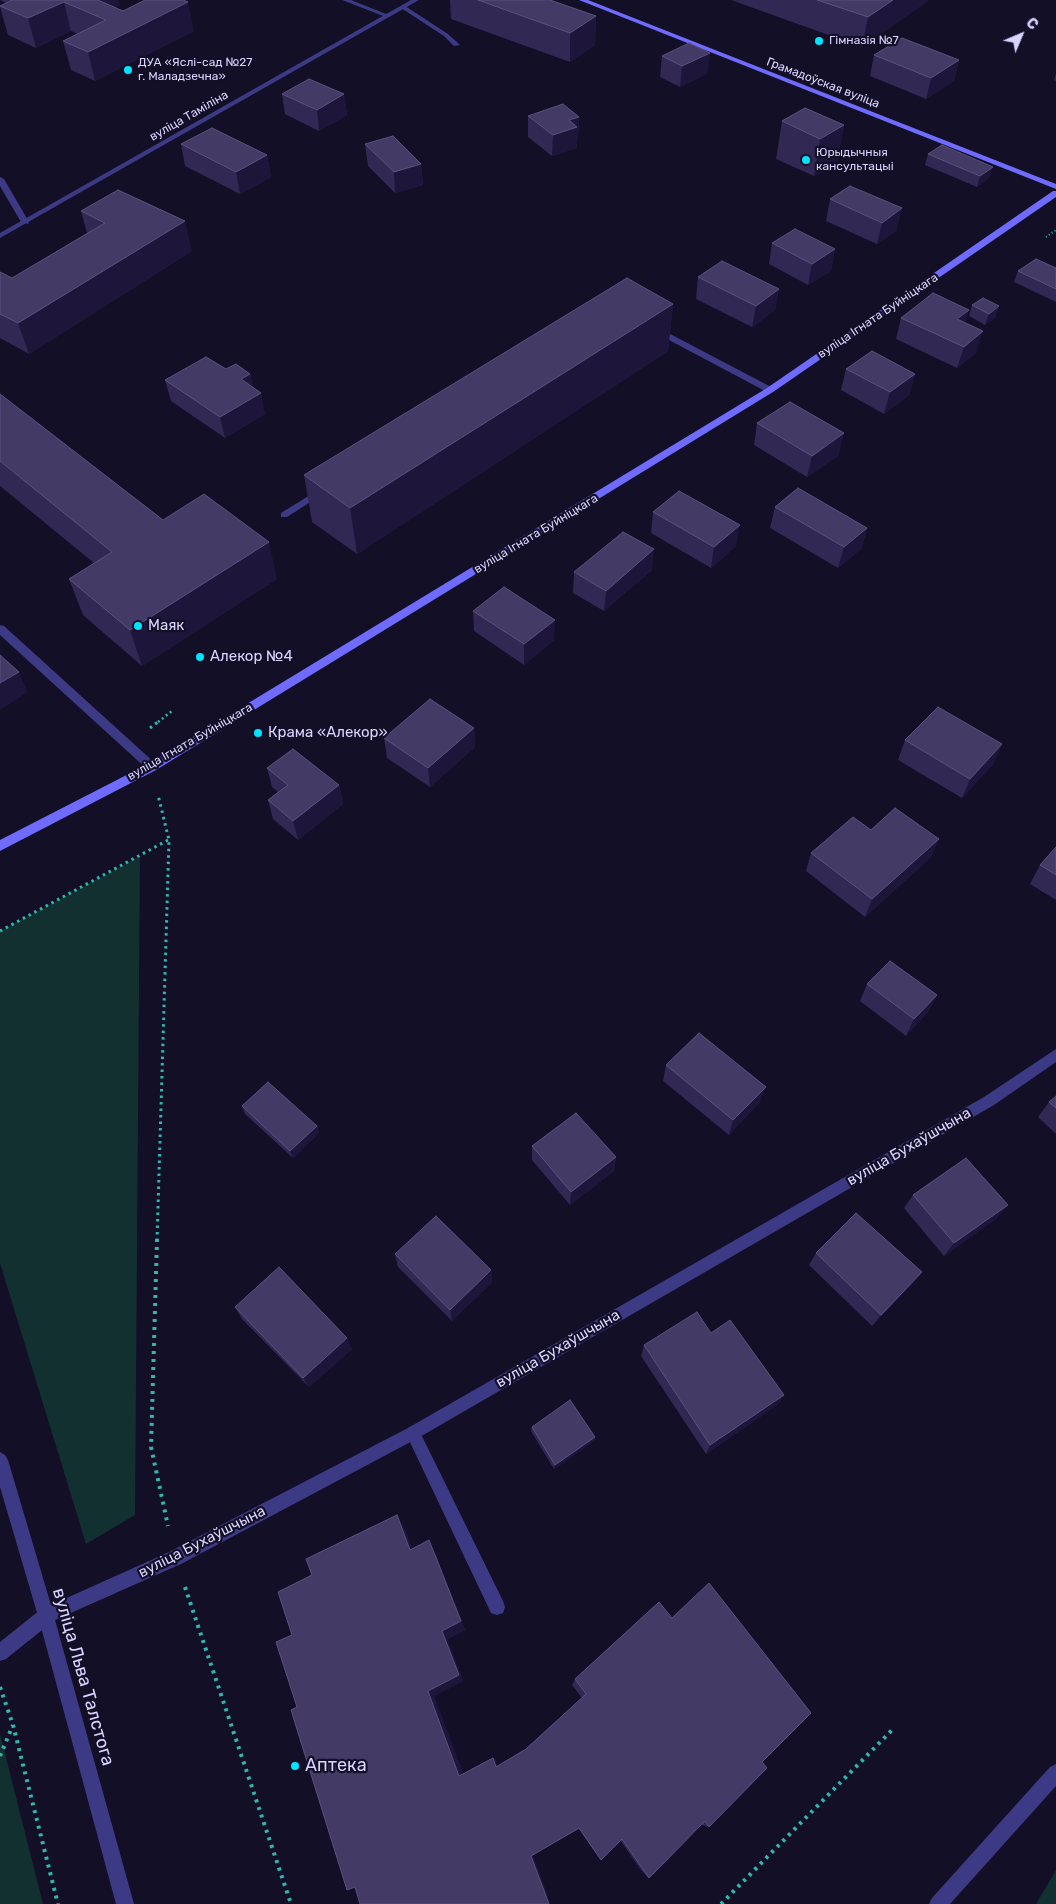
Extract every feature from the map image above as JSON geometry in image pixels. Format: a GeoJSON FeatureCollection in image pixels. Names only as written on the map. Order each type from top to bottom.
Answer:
{"type":"FeatureCollection","features":[{"type":"Feature","properties":{"kind":"street"},"geometry":{"type":"LineString","coordinates":[[345,0],[388,16]]}},
{"type":"Feature","properties":{"kind":"street","name":"вуліца Таміліна"},"geometry":{"type":"LineString","coordinates":[[0,236],[416,0]]}},
{"type":"Feature","properties":{"kind":"street","name":"Грамадоўская вуліца"},"geometry":{"type":"LineString","coordinates":[[582,0],[1056,187]]}},
{"type":"Feature","properties":{"kind":"street"},"geometry":{"type":"LineString","coordinates":[[403,7],[446,35],[456,45]]}},
{"type":"Feature","properties":{"kind":"street"},"geometry":{"type":"LineString","coordinates":[[0,179],[25,222]]}},
{"type":"Feature","properties":{"kind":"street","name":"вуліца Ігната Буйніцкага"},"geometry":{"type":"LineString","coordinates":[[0,846],[152,766],[576,510],[770,390],[1056,193]]}},
{"type":"Feature","properties":{"kind":"street"},"geometry":{"type":"LineString","coordinates":[[643,322],[770,390]]}},
{"type":"Feature","properties":{"kind":"street"},"geometry":{"type":"LineString","coordinates":[[284,515],[334,483]]}},
{"type":"Feature","properties":{"kind":"street"},"geometry":{"type":"LineString","coordinates":[[0,629],[152,766]]}},
{"type":"Feature","properties":{"kind":"street","name":"вуліца Бухаўшчына"},"geometry":{"type":"LineString","coordinates":[[0,1653],[46,1616],[175,1558],[413,1432],[989,1101],[1056,1055]]}},
{"type":"Feature","properties":{"kind":"street"},"geometry":{"type":"LineString","coordinates":[[413,1432],[497,1607]]}},
{"type":"Feature","properties":{"kind":"street","name":"вуліца Льва Талстога"},"geometry":{"type":"LineString","coordinates":[[0,1460],[46,1616],[125,1904]]}},
{"type":"Feature","properties":{"kind":"street"},"geometry":{"type":"LineString","coordinates":[[938,1904],[1056,1773]]}},
{"type":"Feature","properties":{"kind":"path"},"geometry":{"type":"LineString","coordinates":[[152,766],[169,840],[151,1447],[175,1558],[292,1904]]}},
{"type":"Feature","properties":{"kind":"path"},"geometry":{"type":"LineString","coordinates":[[0,932],[169,840]]}},
{"type":"Feature","properties":{"kind":"path"},"geometry":{"type":"LineString","coordinates":[[0,1687],[13,1725],[58,1904]]}},
{"type":"Feature","properties":{"kind":"path"},"geometry":{"type":"LineString","coordinates":[[0,1756],[13,1725]]}},
{"type":"Feature","properties":{"kind":"path"},"geometry":{"type":"LineString","coordinates":[[721,1904],[894,1728]]}},
{"type":"Feature","properties":{"kind":"green space"},"geometry":{"type":"Polygon","coordinates":[[[140,856],[135,1515],[86,1544],[0,1263],[0,931],[140,856]]]}},
{"type":"Feature","properties":{"kind":"green space"},"geometry":{"type":"Polygon","coordinates":[[[0,1734],[43,1904],[0,1904],[0,1734]]]}},
{"type":"Feature","properties":{"kind":"green space"},"geometry":{"type":"Polygon","coordinates":[[[1056,1870],[1056,1904],[1036,1904],[1056,1870]]]}},
{"type":"Feature","properties":{"kind":"building"},"geometry":{"type":"Polygon","coordinates":[[[12,0],[98,0],[123,11],[145,0],[183,0],[188,2],[88,52],[63,41],[106,20],[64,2],[28,18],[0,6],[12,0]]]}},
{"type":"Feature","properties":{"kind":"building"},"geometry":{"type":"Polygon","coordinates":[[[478,0],[550,0],[596,16],[570,33],[478,0]]]}},
{"type":"Feature","properties":{"kind":"building"},"geometry":{"type":"Polygon","coordinates":[[[817,0],[893,0],[868,17],[817,0]]]}},
{"type":"Feature","properties":{"kind":"building"},"geometry":{"type":"Polygon","coordinates":[[[902,38],[959,60],[931,78],[874,55],[902,38]]]}},
{"type":"Feature","properties":{"kind":"building"},"geometry":{"type":"Polygon","coordinates":[[[689,43],[710,53],[682,66],[662,56],[689,43]]]}},
{"type":"Feature","properties":{"kind":"building"},"geometry":{"type":"Polygon","coordinates":[[[309,79],[344,94],[317,110],[282,94],[309,79]]]}},
{"type":"Feature","properties":{"kind":"building"},"geometry":{"type":"Polygon","coordinates":[[[563,104],[579,117],[569,120],[577,127],[553,135],[528,116],[563,104]]]}},
{"type":"Feature","properties":{"kind":"building"},"geometry":{"type":"Polygon","coordinates":[[[805,108],[844,125],[820,139],[782,121],[805,108]]]}},
{"type":"Feature","properties":{"kind":"building"},"geometry":{"type":"Polygon","coordinates":[[[212,128],[267,155],[236,172],[181,144],[212,128]]]}},
{"type":"Feature","properties":{"kind":"building"},"geometry":{"type":"Polygon","coordinates":[[[393,136],[421,164],[394,172],[365,144],[393,136]]]}},
{"type":"Feature","properties":{"kind":"building"},"geometry":{"type":"Polygon","coordinates":[[[942,145],[993,167],[980,176],[928,154],[942,145]]]}},
{"type":"Feature","properties":{"kind":"building"},"geometry":{"type":"Polygon","coordinates":[[[850,186],[902,208],[882,223],[830,199],[850,186]]]}},
{"type":"Feature","properties":{"kind":"building"},"geometry":{"type":"Polygon","coordinates":[[[118,190],[185,221],[18,323],[0,314],[0,272],[12,278],[105,223],[81,211],[118,190]]]}},
{"type":"Feature","properties":{"kind":"building"},"geometry":{"type":"Polygon","coordinates":[[[795,229],[835,249],[812,264],[772,243],[795,229]]]}},
{"type":"Feature","properties":{"kind":"building"},"geometry":{"type":"Polygon","coordinates":[[[1036,259],[1056,268],[1056,289],[1018,271],[1036,259]]]}},
{"type":"Feature","properties":{"kind":"building"},"geometry":{"type":"Polygon","coordinates":[[[722,261],[779,289],[756,306],[698,277],[722,261]]]}},
{"type":"Feature","properties":{"kind":"building"},"geometry":{"type":"Polygon","coordinates":[[[627,278],[673,304],[350,508],[304,475],[627,278]]]}},
{"type":"Feature","properties":{"kind":"building"},"geometry":{"type":"Polygon","coordinates":[[[933,293],[969,310],[957,319],[983,331],[964,347],[901,318],[933,293]]]}},
{"type":"Feature","properties":{"kind":"building"},"geometry":{"type":"Polygon","coordinates":[[[983,298],[999,306],[989,314],[972,305],[983,298]]]}},
{"type":"Feature","properties":{"kind":"building"},"geometry":{"type":"Polygon","coordinates":[[[872,351],[915,374],[890,392],[846,369],[872,351]]]}},
{"type":"Feature","properties":{"kind":"building"},"geometry":{"type":"Polygon","coordinates":[[[206,357],[226,369],[236,364],[250,374],[241,379],[261,393],[220,417],[165,380],[206,357]]]}},
{"type":"Feature","properties":{"kind":"building"},"geometry":{"type":"Polygon","coordinates":[[[0,394],[163,520],[204,494],[269,542],[130,630],[69,579],[112,552],[0,461],[0,394]]]}},
{"type":"Feature","properties":{"kind":"building"},"geometry":{"type":"Polygon","coordinates":[[[790,402],[844,433],[812,456],[757,423],[790,402]]]}},
{"type":"Feature","properties":{"kind":"building"},"geometry":{"type":"Polygon","coordinates":[[[798,488],[867,528],[844,547],[775,507],[798,488]]]}},
{"type":"Feature","properties":{"kind":"building"},"geometry":{"type":"Polygon","coordinates":[[[679,491],[740,525],[714,547],[653,512],[679,491]]]}},
{"type":"Feature","properties":{"kind":"building"},"geometry":{"type":"Polygon","coordinates":[[[623,532],[654,549],[606,591],[574,572],[623,532]]]}},
{"type":"Feature","properties":{"kind":"building"},"geometry":{"type":"Polygon","coordinates":[[[504,587],[555,620],[524,644],[473,611],[504,587]]]}},
{"type":"Feature","properties":{"kind":"building"},"geometry":{"type":"Polygon","coordinates":[[[0,655],[19,672],[0,683],[0,655]]]}},
{"type":"Feature","properties":{"kind":"building"},"geometry":{"type":"Polygon","coordinates":[[[430,699],[474,728],[428,768],[384,738],[430,699]]]}},
{"type":"Feature","properties":{"kind":"building"},"geometry":{"type":"Polygon","coordinates":[[[938,707],[1002,744],[970,779],[905,740],[938,707]]]}},
{"type":"Feature","properties":{"kind":"building"},"geometry":{"type":"Polygon","coordinates":[[[293,749],[339,785],[293,821],[268,800],[288,785],[267,768],[293,749]]]}},
{"type":"Feature","properties":{"kind":"building"},"geometry":{"type":"Polygon","coordinates":[[[895,808],[939,839],[872,899],[811,853],[853,817],[871,830],[895,808]]]}},
{"type":"Feature","properties":{"kind":"building"},"geometry":{"type":"Polygon","coordinates":[[[1056,847],[1056,875],[1040,865],[1056,847]]]}},
{"type":"Feature","properties":{"kind":"building"},"geometry":{"type":"Polygon","coordinates":[[[890,961],[937,995],[914,1019],[867,984],[890,961]]]}},
{"type":"Feature","properties":{"kind":"building"},"geometry":{"type":"Polygon","coordinates":[[[699,1033],[766,1087],[733,1120],[666,1065],[699,1033]]]}},
{"type":"Feature","properties":{"kind":"building"},"geometry":{"type":"Polygon","coordinates":[[[268,1082],[317,1126],[290,1151],[242,1106],[268,1082]]]}},
{"type":"Feature","properties":{"kind":"building"},"geometry":{"type":"Polygon","coordinates":[[[1056,1096],[1056,1108],[1049,1102],[1056,1096]]]}},
{"type":"Feature","properties":{"kind":"building"},"geometry":{"type":"Polygon","coordinates":[[[576,1113],[616,1157],[571,1192],[532,1146],[576,1113]]]}},
{"type":"Feature","properties":{"kind":"building"},"geometry":{"type":"Polygon","coordinates":[[[966,1158],[1008,1205],[954,1243],[913,1195],[966,1158]]]}},
{"type":"Feature","properties":{"kind":"building"},"geometry":{"type":"Polygon","coordinates":[[[856,1213],[922,1272],[881,1315],[816,1253],[856,1213]]]}},
{"type":"Feature","properties":{"kind":"building"},"geometry":{"type":"Polygon","coordinates":[[[436,1216],[491,1270],[450,1310],[395,1254],[436,1216]]]}},
{"type":"Feature","properties":{"kind":"building"},"geometry":{"type":"Polygon","coordinates":[[[279,1267],[347,1338],[303,1378],[235,1307],[279,1267]]]}},
{"type":"Feature","properties":{"kind":"building"},"geometry":{"type":"Polygon","coordinates":[[[697,1312],[711,1333],[730,1320],[784,1395],[710,1445],[644,1345],[697,1312]]]}},
{"type":"Feature","properties":{"kind":"building"},"geometry":{"type":"Polygon","coordinates":[[[570,1400],[595,1437],[555,1465],[532,1427],[570,1400]]]}},
{"type":"Feature","properties":{"kind":"building"},"geometry":{"type":"Polygon","coordinates":[[[397,1515],[410,1550],[429,1540],[461,1621],[442,1631],[459,1675],[428,1691],[459,1776],[493,1758],[496,1767],[526,1749],[586,1694],[575,1679],[659,1602],[672,1618],[709,1583],[811,1713],[762,1762],[767,1768],[709,1827],[705,1821],[649,1878],[622,1839],[601,1860],[579,1828],[531,1856],[549,1904],[360,1904],[355,1887],[347,1890],[291,1710],[297,1707],[276,1642],[292,1635],[278,1592],[312,1575],[306,1559],[397,1515]]]}},
{"type":"Feature","properties":{"kind":"place","name":"Гімназія №7"},"geometry":{"type":"Point","coordinates":[819,41]}},
{"type":"Feature","properties":{"kind":"place","name":"ДУА «Яслі-сад №27 г. Маладзечна»"},"geometry":{"type":"Point","coordinates":[128,70]}},
{"type":"Feature","properties":{"kind":"place","name":"Юрыдычныя кансультацыі"},"geometry":{"type":"Point","coordinates":[806,160]}},
{"type":"Feature","properties":{"kind":"place","name":"Маяк"},"geometry":{"type":"Point","coordinates":[138,626]}},
{"type":"Feature","properties":{"kind":"place","name":"Алекор №4"},"geometry":{"type":"Point","coordinates":[200,657]}},
{"type":"Feature","properties":{"kind":"place","name":"Крама «Алекор»"},"geometry":{"type":"Point","coordinates":[258,733]}},
{"type":"Feature","properties":{"kind":"place","name":"Аптека"},"geometry":{"type":"Point","coordinates":[295,1766]}}]}
